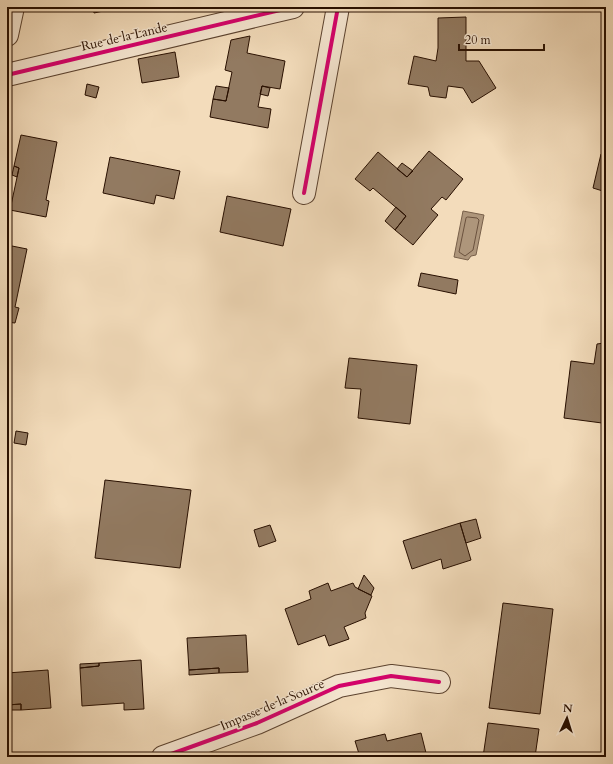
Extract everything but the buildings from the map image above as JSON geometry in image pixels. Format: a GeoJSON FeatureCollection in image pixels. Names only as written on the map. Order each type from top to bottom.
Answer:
{"type":"FeatureCollection","features":[{"type":"Feature","properties":{"kind":"street"},"geometry":{"type":"LineString","coordinates":[[7,35],[13,7]]}},
{"type":"Feature","properties":{"kind":"street","name":"Rue de la Lande"},"geometry":{"type":"LineString","coordinates":[[7,75],[293,7]]}},
{"type":"Feature","properties":{"kind":"street"},"geometry":{"type":"LineString","coordinates":[[304,193],[338,7]]}},
{"type":"Feature","properties":{"kind":"street","name":"Impasse de la Source"},"geometry":{"type":"LineString","coordinates":[[163,757],[257,723],[339,686],[391,676],[439,682]]}},
{"type":"Feature","properties":{"kind":"water"},"geometry":{"type":"Polygon","coordinates":[[[463,211],[484,215],[476,255],[471,256],[468,260],[454,257],[463,211]]]}},
{"type":"Feature","properties":{"kind":"cycle path"},"geometry":{"type":"LineString","coordinates":[[7,75],[293,7]]}},
{"type":"Feature","properties":{"kind":"cycle path"},"geometry":{"type":"LineString","coordinates":[[304,193],[338,7]]}},
{"type":"Feature","properties":{"kind":"cycle path"},"geometry":{"type":"LineString","coordinates":[[163,757],[257,723],[339,686],[391,676],[439,682]]}}]}
